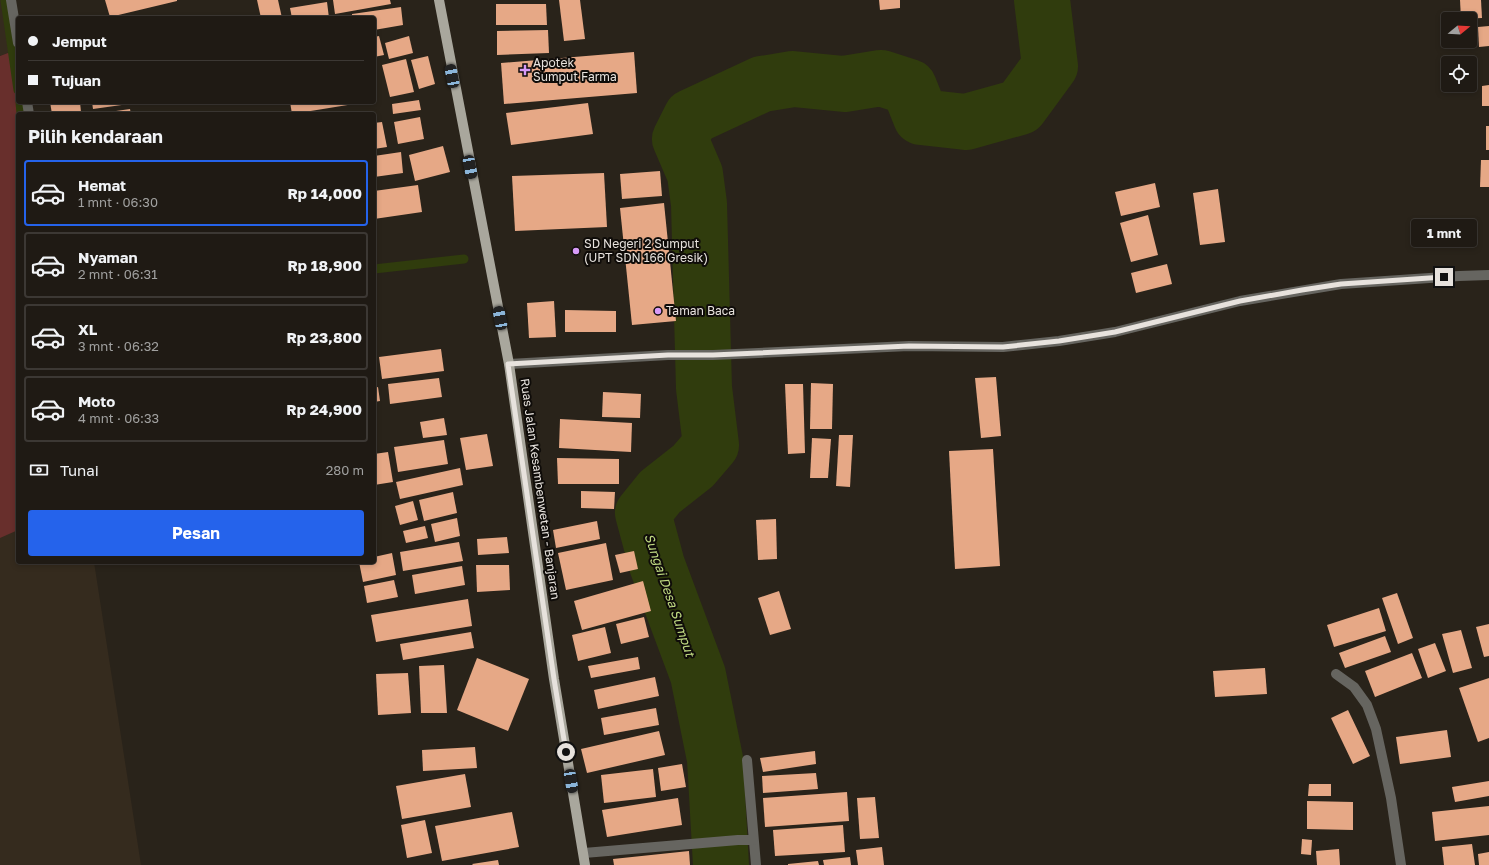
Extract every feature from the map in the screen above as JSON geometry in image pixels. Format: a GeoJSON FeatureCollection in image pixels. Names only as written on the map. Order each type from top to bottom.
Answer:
{"type":"FeatureCollection","features":[{"type":"Feature","properties":{"kind":"main road","name":"Ruas Jalan Kesambenwetan - Banjaran"},"geometry":{"type":"LineString","coordinates":[[439,0],[508,364],[554,679],[585,865]]}},
{"type":"Feature","properties":{"kind":"street"},"geometry":{"type":"LineString","coordinates":[[10,0],[16,32]]}},
{"type":"Feature","properties":{"kind":"street"},"geometry":{"type":"LineString","coordinates":[[508,364],[668,355],[713,355],[909,346],[1003,347],[1059,341],[1115,332],[1240,301],[1341,284],[1489,275]]}},
{"type":"Feature","properties":{"kind":"street"},"geometry":{"type":"LineString","coordinates":[[1336,674],[1354,687],[1367,705],[1376,730],[1390,798],[1401,865]]}},
{"type":"Feature","properties":{"kind":"street"},"geometry":{"type":"LineString","coordinates":[[747,760],[756,865]]}},
{"type":"Feature","properties":{"kind":"street"},"geometry":{"type":"LineString","coordinates":[[584,853],[753,840]]}},
{"type":"Feature","properties":{"kind":"shaded area"},"geometry":{"type":"Polygon","coordinates":[[[0,0],[8,0],[16,39],[16,50],[0,56],[0,0]]]}},
{"type":"Feature","properties":{"kind":"shaded area"},"geometry":{"type":"Polygon","coordinates":[[[13,51],[16,71],[16,104],[21,104],[23,112],[16,112],[16,531],[0,538],[0,56],[13,51]]]}},
{"type":"Feature","properties":{"kind":"shaded area"},"geometry":{"type":"Polygon","coordinates":[[[0,88],[16,166],[16,564],[94,564],[141,865],[0,865],[0,88]]]}},
{"type":"Feature","properties":{"kind":"building"},"geometry":{"type":"Polygon","coordinates":[[[105,0],[177,0],[114,16],[110,16],[105,0]]]}},
{"type":"Feature","properties":{"kind":"building"},"geometry":{"type":"Polygon","coordinates":[[[257,0],[278,0],[282,16],[261,16],[257,0]]]}},
{"type":"Feature","properties":{"kind":"building"},"geometry":{"type":"Polygon","coordinates":[[[333,0],[390,0],[391,4],[335,14],[333,0]]]}},
{"type":"Feature","properties":{"kind":"building"},"geometry":{"type":"Polygon","coordinates":[[[559,0],[580,0],[585,39],[564,41],[559,0]]]}},
{"type":"Feature","properties":{"kind":"building"},"geometry":{"type":"Polygon","coordinates":[[[879,0],[900,0],[900,8],[880,10],[879,0]]]}},
{"type":"Feature","properties":{"kind":"building"},"geometry":{"type":"Polygon","coordinates":[[[1460,0],[1481,0],[1482,18],[1477,18],[1477,12],[1461,12],[1460,0]]]}},
{"type":"Feature","properties":{"kind":"building"},"geometry":{"type":"Polygon","coordinates":[[[327,2],[329,16],[292,16],[290,8],[327,2]]]}},
{"type":"Feature","properties":{"kind":"building"},"geometry":{"type":"Polygon","coordinates":[[[496,4],[546,4],[547,25],[496,25],[496,4]]]}},
{"type":"Feature","properties":{"kind":"building"},"geometry":{"type":"Polygon","coordinates":[[[401,7],[403,25],[376,30],[376,16],[352,16],[352,14],[401,7]]]}},
{"type":"Feature","properties":{"kind":"building"},"geometry":{"type":"Polygon","coordinates":[[[1489,26],[1489,46],[1479,47],[1478,27],[1489,26]]]}},
{"type":"Feature","properties":{"kind":"building"},"geometry":{"type":"Polygon","coordinates":[[[548,30],[549,53],[497,55],[497,31],[548,30]]]}},
{"type":"Feature","properties":{"kind":"building"},"geometry":{"type":"Polygon","coordinates":[[[379,36],[384,55],[376,57],[376,37],[379,36]]]}},
{"type":"Feature","properties":{"kind":"building"},"geometry":{"type":"Polygon","coordinates":[[[409,36],[413,53],[389,59],[385,43],[409,36]]]}},
{"type":"Feature","properties":{"kind":"building"},"geometry":{"type":"Polygon","coordinates":[[[634,52],[637,93],[504,104],[501,63],[634,52]]]}},
{"type":"Feature","properties":{"kind":"building"},"geometry":{"type":"Polygon","coordinates":[[[428,56],[435,84],[419,89],[411,60],[428,56]]]}},
{"type":"Feature","properties":{"kind":"building"},"geometry":{"type":"Polygon","coordinates":[[[406,59],[414,92],[390,97],[382,65],[406,59]]]}},
{"type":"Feature","properties":{"kind":"building"},"geometry":{"type":"Polygon","coordinates":[[[1489,85],[1489,106],[1482,106],[1482,86],[1489,85]]]}},
{"type":"Feature","properties":{"kind":"building"},"geometry":{"type":"Polygon","coordinates":[[[419,100],[421,110],[393,114],[392,104],[419,100]]]}},
{"type":"Feature","properties":{"kind":"building"},"geometry":{"type":"Polygon","coordinates":[[[588,103],[593,134],[511,145],[506,113],[588,103]]]}},
{"type":"Feature","properties":{"kind":"building"},"geometry":{"type":"Polygon","coordinates":[[[50,104],[80,104],[81,112],[52,112],[50,104]]]}},
{"type":"Feature","properties":{"kind":"building"},"geometry":{"type":"Polygon","coordinates":[[[92,104],[129,104],[93,109],[92,104]]]}},
{"type":"Feature","properties":{"kind":"building"},"geometry":{"type":"Polygon","coordinates":[[[290,104],[354,104],[304,112],[292,112],[290,104]]]}},
{"type":"Feature","properties":{"kind":"building"},"geometry":{"type":"Polygon","coordinates":[[[130,109],[131,112],[109,112],[130,109]]]}},
{"type":"Feature","properties":{"kind":"building"},"geometry":{"type":"Polygon","coordinates":[[[420,117],[424,139],[398,144],[394,122],[420,117]]]}},
{"type":"Feature","properties":{"kind":"building"},"geometry":{"type":"Polygon","coordinates":[[[382,122],[387,147],[376,149],[376,123],[382,122]]]}},
{"type":"Feature","properties":{"kind":"building"},"geometry":{"type":"Polygon","coordinates":[[[1486,126],[1489,126],[1489,150],[1486,150],[1486,126]]]}},
{"type":"Feature","properties":{"kind":"building"},"geometry":{"type":"Polygon","coordinates":[[[443,146],[450,172],[415,181],[409,155],[443,146]]]}},
{"type":"Feature","properties":{"kind":"building"},"geometry":{"type":"Polygon","coordinates":[[[401,152],[403,173],[376,177],[376,156],[401,152]]]}},
{"type":"Feature","properties":{"kind":"building"},"geometry":{"type":"Polygon","coordinates":[[[1481,160],[1489,160],[1489,187],[1480,187],[1481,160]]]}},
{"type":"Feature","properties":{"kind":"building"},"geometry":{"type":"Polygon","coordinates":[[[660,171],[662,196],[622,199],[620,174],[660,171]]]}},
{"type":"Feature","properties":{"kind":"building"},"geometry":{"type":"Polygon","coordinates":[[[604,173],[607,227],[515,231],[512,176],[604,173]]]}},
{"type":"Feature","properties":{"kind":"building"},"geometry":{"type":"Polygon","coordinates":[[[1155,183],[1160,207],[1121,216],[1115,192],[1155,183]]]}},
{"type":"Feature","properties":{"kind":"building"},"geometry":{"type":"Polygon","coordinates":[[[418,185],[422,212],[376,219],[376,191],[418,185]]]}},
{"type":"Feature","properties":{"kind":"building"},"geometry":{"type":"Polygon","coordinates":[[[1218,189],[1225,242],[1200,245],[1193,193],[1218,189]]]}},
{"type":"Feature","properties":{"kind":"building"},"geometry":{"type":"Polygon","coordinates":[[[664,203],[676,321],[632,325],[620,208],[664,203]]]}},
{"type":"Feature","properties":{"kind":"building"},"geometry":{"type":"Polygon","coordinates":[[[1148,215],[1158,255],[1131,262],[1120,223],[1148,215]]]}},
{"type":"Feature","properties":{"kind":"building"},"geometry":{"type":"Polygon","coordinates":[[[1167,264],[1172,284],[1136,293],[1131,273],[1167,264]]]}},
{"type":"Feature","properties":{"kind":"building"},"geometry":{"type":"Polygon","coordinates":[[[554,301],[556,337],[529,338],[527,303],[554,301]]]}},
{"type":"Feature","properties":{"kind":"building"},"geometry":{"type":"Polygon","coordinates":[[[565,310],[616,311],[616,332],[565,332],[565,310]]]}},
{"type":"Feature","properties":{"kind":"building"},"geometry":{"type":"Polygon","coordinates":[[[441,349],[444,371],[382,379],[379,357],[441,349]]]}},
{"type":"Feature","properties":{"kind":"building"},"geometry":{"type":"Polygon","coordinates":[[[996,377],[1001,436],[981,438],[975,378],[996,377]]]}},
{"type":"Feature","properties":{"kind":"building"},"geometry":{"type":"Polygon","coordinates":[[[439,378],[442,397],[390,404],[388,384],[439,378]]]}},
{"type":"Feature","properties":{"kind":"building"},"geometry":{"type":"Polygon","coordinates":[[[811,383],[833,384],[832,429],[810,429],[811,383]]]}},
{"type":"Feature","properties":{"kind":"building"},"geometry":{"type":"Polygon","coordinates":[[[785,384],[803,384],[805,453],[788,454],[785,384]]]}},
{"type":"Feature","properties":{"kind":"building"},"geometry":{"type":"Polygon","coordinates":[[[378,387],[380,401],[376,402],[376,388],[378,387]]]}},
{"type":"Feature","properties":{"kind":"building"},"geometry":{"type":"Polygon","coordinates":[[[603,392],[641,394],[640,418],[602,417],[603,392]]]}},
{"type":"Feature","properties":{"kind":"building"},"geometry":{"type":"Polygon","coordinates":[[[444,418],[447,435],[423,438],[420,422],[444,418]]]}},
{"type":"Feature","properties":{"kind":"building"},"geometry":{"type":"Polygon","coordinates":[[[560,419],[632,423],[631,452],[559,448],[560,419]]]}},
{"type":"Feature","properties":{"kind":"building"},"geometry":{"type":"Polygon","coordinates":[[[487,434],[493,466],[466,470],[460,438],[487,434]]]}},
{"type":"Feature","properties":{"kind":"building"},"geometry":{"type":"Polygon","coordinates":[[[839,435],[853,435],[850,487],[836,486],[839,435]]]}},
{"type":"Feature","properties":{"kind":"building"},"geometry":{"type":"Polygon","coordinates":[[[812,438],[831,439],[828,478],[810,478],[812,438]]]}},
{"type":"Feature","properties":{"kind":"building"},"geometry":{"type":"Polygon","coordinates":[[[444,440],[448,464],[398,472],[394,447],[444,440]]]}},
{"type":"Feature","properties":{"kind":"building"},"geometry":{"type":"Polygon","coordinates":[[[993,449],[1000,566],[955,569],[949,451],[993,449]]]}},
{"type":"Feature","properties":{"kind":"building"},"geometry":{"type":"Polygon","coordinates":[[[388,452],[393,482],[376,485],[376,454],[388,452]]]}},
{"type":"Feature","properties":{"kind":"building"},"geometry":{"type":"Polygon","coordinates":[[[557,458],[619,459],[619,484],[558,484],[557,458]]]}},
{"type":"Feature","properties":{"kind":"building"},"geometry":{"type":"Polygon","coordinates":[[[460,468],[463,485],[400,499],[396,482],[460,468]]]}},
{"type":"Feature","properties":{"kind":"building"},"geometry":{"type":"Polygon","coordinates":[[[581,491],[615,492],[614,509],[581,508],[581,491]]]}},
{"type":"Feature","properties":{"kind":"building"},"geometry":{"type":"Polygon","coordinates":[[[453,492],[457,513],[424,521],[419,500],[453,492]]]}},
{"type":"Feature","properties":{"kind":"building"},"geometry":{"type":"Polygon","coordinates":[[[413,501],[418,520],[400,525],[395,506],[413,501]]]}},
{"type":"Feature","properties":{"kind":"building"},"geometry":{"type":"Polygon","coordinates":[[[457,518],[460,536],[435,542],[431,524],[457,518]]]}},
{"type":"Feature","properties":{"kind":"building"},"geometry":{"type":"Polygon","coordinates":[[[776,519],[777,559],[758,560],[756,520],[776,519]]]}},
{"type":"Feature","properties":{"kind":"building"},"geometry":{"type":"Polygon","coordinates":[[[597,521],[600,539],[556,548],[553,530],[597,521]]]}},
{"type":"Feature","properties":{"kind":"building"},"geometry":{"type":"Polygon","coordinates":[[[425,526],[428,538],[406,543],[403,531],[425,526]]]}},
{"type":"Feature","properties":{"kind":"building"},"geometry":{"type":"Polygon","coordinates":[[[507,537],[509,553],[478,555],[477,539],[507,537]]]}},
{"type":"Feature","properties":{"kind":"building"},"geometry":{"type":"Polygon","coordinates":[[[459,542],[463,561],[403,571],[400,552],[459,542]]]}},
{"type":"Feature","properties":{"kind":"building"},"geometry":{"type":"Polygon","coordinates":[[[606,543],[613,580],[566,590],[558,553],[606,543]]]}},
{"type":"Feature","properties":{"kind":"building"},"geometry":{"type":"Polygon","coordinates":[[[634,551],[638,569],[620,573],[615,555],[634,551]]]}},
{"type":"Feature","properties":{"kind":"building"},"geometry":{"type":"Polygon","coordinates":[[[392,553],[396,575],[363,582],[359,564],[376,564],[376,557],[392,553]]]}},
{"type":"Feature","properties":{"kind":"building"},"geometry":{"type":"Polygon","coordinates":[[[476,565],[509,565],[510,590],[477,592],[476,565]]]}},
{"type":"Feature","properties":{"kind":"building"},"geometry":{"type":"Polygon","coordinates":[[[462,566],[465,585],[415,594],[412,575],[462,566]]]}},
{"type":"Feature","properties":{"kind":"building"},"geometry":{"type":"Polygon","coordinates":[[[394,580],[398,597],[367,603],[364,586],[394,580]]]}},
{"type":"Feature","properties":{"kind":"building"},"geometry":{"type":"Polygon","coordinates":[[[643,581],[651,611],[582,630],[574,601],[643,581]]]}},
{"type":"Feature","properties":{"kind":"building"},"geometry":{"type":"Polygon","coordinates":[[[779,591],[791,629],[770,635],[758,598],[779,591]]]}},
{"type":"Feature","properties":{"kind":"building"},"geometry":{"type":"Polygon","coordinates":[[[1397,593],[1413,638],[1398,644],[1382,598],[1397,593]]]}},
{"type":"Feature","properties":{"kind":"building"},"geometry":{"type":"Polygon","coordinates":[[[468,599],[472,626],[376,642],[371,615],[468,599]]]}},
{"type":"Feature","properties":{"kind":"building"},"geometry":{"type":"Polygon","coordinates":[[[1379,608],[1386,631],[1334,647],[1327,625],[1379,608]]]}},
{"type":"Feature","properties":{"kind":"building"},"geometry":{"type":"Polygon","coordinates":[[[644,617],[649,637],[621,644],[616,624],[644,617]]]}},
{"type":"Feature","properties":{"kind":"building"},"geometry":{"type":"Polygon","coordinates":[[[1489,624],[1489,656],[1484,657],[1476,627],[1489,624]]]}},
{"type":"Feature","properties":{"kind":"building"},"geometry":{"type":"Polygon","coordinates":[[[605,627],[611,653],[578,661],[572,635],[605,627]]]}},
{"type":"Feature","properties":{"kind":"building"},"geometry":{"type":"Polygon","coordinates":[[[1461,630],[1472,668],[1453,673],[1442,634],[1461,630]]]}},
{"type":"Feature","properties":{"kind":"building"},"geometry":{"type":"Polygon","coordinates":[[[471,632],[474,648],[403,660],[400,644],[471,632]]]}},
{"type":"Feature","properties":{"kind":"building"},"geometry":{"type":"Polygon","coordinates":[[[1385,636],[1391,652],[1345,668],[1339,653],[1385,636]]]}},
{"type":"Feature","properties":{"kind":"building"},"geometry":{"type":"Polygon","coordinates":[[[1435,643],[1446,671],[1428,678],[1418,649],[1435,643]]]}},
{"type":"Feature","properties":{"kind":"building"},"geometry":{"type":"Polygon","coordinates":[[[1412,653],[1422,678],[1375,697],[1365,671],[1412,653]]]}},
{"type":"Feature","properties":{"kind":"building"},"geometry":{"type":"Polygon","coordinates":[[[638,657],[640,669],[591,678],[588,666],[638,657]]]}},
{"type":"Feature","properties":{"kind":"building"},"geometry":{"type":"Polygon","coordinates":[[[477,658],[529,679],[508,731],[457,710],[477,658]]]}},
{"type":"Feature","properties":{"kind":"building"},"geometry":{"type":"Polygon","coordinates":[[[444,665],[447,713],[421,713],[419,666],[444,665]]]}},
{"type":"Feature","properties":{"kind":"building"},"geometry":{"type":"Polygon","coordinates":[[[1265,668],[1267,694],[1215,697],[1213,671],[1265,668]]]}},
{"type":"Feature","properties":{"kind":"building"},"geometry":{"type":"Polygon","coordinates":[[[408,673],[411,713],[378,715],[376,674],[408,673]]]}},
{"type":"Feature","properties":{"kind":"building"},"geometry":{"type":"Polygon","coordinates":[[[655,677],[659,696],[598,709],[594,690],[655,677]]]}},
{"type":"Feature","properties":{"kind":"building"},"geometry":{"type":"Polygon","coordinates":[[[1489,678],[1489,738],[1478,742],[1459,688],[1489,678]]]}},
{"type":"Feature","properties":{"kind":"building"},"geometry":{"type":"Polygon","coordinates":[[[656,708],[659,725],[604,735],[601,718],[656,708]]]}},
{"type":"Feature","properties":{"kind":"building"},"geometry":{"type":"Polygon","coordinates":[[[1348,710],[1370,756],[1353,764],[1331,718],[1348,710]]]}},
{"type":"Feature","properties":{"kind":"building"},"geometry":{"type":"Polygon","coordinates":[[[1447,730],[1451,757],[1400,764],[1396,737],[1447,730]]]}},
{"type":"Feature","properties":{"kind":"building"},"geometry":{"type":"Polygon","coordinates":[[[659,731],[665,755],[587,773],[581,749],[659,731]]]}},
{"type":"Feature","properties":{"kind":"building"},"geometry":{"type":"Polygon","coordinates":[[[475,747],[477,768],[423,771],[422,750],[475,747]]]}},
{"type":"Feature","properties":{"kind":"building"},"geometry":{"type":"Polygon","coordinates":[[[815,751],[816,764],[763,772],[760,758],[815,751]]]}},
{"type":"Feature","properties":{"kind":"building"},"geometry":{"type":"Polygon","coordinates":[[[682,764],[686,787],[661,791],[658,768],[682,764]]]}},
{"type":"Feature","properties":{"kind":"building"},"geometry":{"type":"Polygon","coordinates":[[[653,769],[656,797],[604,803],[601,775],[653,769]]]}},
{"type":"Feature","properties":{"kind":"building"},"geometry":{"type":"Polygon","coordinates":[[[816,773],[818,789],[763,793],[762,776],[816,773]]]}},
{"type":"Feature","properties":{"kind":"building"},"geometry":{"type":"Polygon","coordinates":[[[465,774],[471,807],[402,819],[396,786],[465,774]]]}},
{"type":"Feature","properties":{"kind":"building"},"geometry":{"type":"Polygon","coordinates":[[[1489,781],[1489,796],[1455,802],[1452,787],[1489,781]]]}},
{"type":"Feature","properties":{"kind":"building"},"geometry":{"type":"Polygon","coordinates":[[[1309,784],[1331,784],[1331,796],[1308,796],[1309,784]]]}},
{"type":"Feature","properties":{"kind":"building"},"geometry":{"type":"Polygon","coordinates":[[[847,792],[849,821],[765,827],[763,798],[847,792]]]}},
{"type":"Feature","properties":{"kind":"building"},"geometry":{"type":"Polygon","coordinates":[[[875,797],[879,838],[860,839],[857,798],[875,797]]]}},
{"type":"Feature","properties":{"kind":"building"},"geometry":{"type":"Polygon","coordinates":[[[678,798],[682,825],[607,837],[602,810],[678,798]]]}},
{"type":"Feature","properties":{"kind":"building"},"geometry":{"type":"Polygon","coordinates":[[[1307,801],[1353,802],[1353,830],[1307,829],[1307,801]]]}},
{"type":"Feature","properties":{"kind":"building"},"geometry":{"type":"Polygon","coordinates":[[[1489,806],[1489,835],[1435,841],[1432,812],[1489,806]]]}},
{"type":"Feature","properties":{"kind":"building"},"geometry":{"type":"Polygon","coordinates":[[[512,812],[519,847],[442,861],[435,826],[512,812]]]}},
{"type":"Feature","properties":{"kind":"building"},"geometry":{"type":"Polygon","coordinates":[[[425,820],[432,853],[407,858],[401,825],[425,820]]]}},
{"type":"Feature","properties":{"kind":"building"},"geometry":{"type":"Polygon","coordinates":[[[843,825],[845,852],[775,856],[773,830],[843,825]]]}},
{"type":"Feature","properties":{"kind":"building"},"geometry":{"type":"Polygon","coordinates":[[[1302,839],[1312,840],[1311,855],[1301,854],[1302,839]]]}},
{"type":"Feature","properties":{"kind":"building"},"geometry":{"type":"Polygon","coordinates":[[[1472,844],[1475,865],[1444,865],[1442,847],[1472,844]]]}},
{"type":"Feature","properties":{"kind":"building"},"geometry":{"type":"Polygon","coordinates":[[[882,847],[884,865],[858,865],[856,850],[882,847]]]}},
{"type":"Feature","properties":{"kind":"building"},"geometry":{"type":"Polygon","coordinates":[[[1339,849],[1340,865],[1317,865],[1316,851],[1339,849]]]}},
{"type":"Feature","properties":{"kind":"building"},"geometry":{"type":"Polygon","coordinates":[[[689,851],[690,865],[614,865],[613,859],[689,851]]]}},
{"type":"Feature","properties":{"kind":"building"},"geometry":{"type":"Polygon","coordinates":[[[1489,852],[1489,865],[1479,865],[1478,854],[1489,852]]]}},
{"type":"Feature","properties":{"kind":"building"},"geometry":{"type":"Polygon","coordinates":[[[850,857],[851,865],[824,865],[823,860],[850,857]]]}},
{"type":"Feature","properties":{"kind":"building"},"geometry":{"type":"Polygon","coordinates":[[[498,860],[499,865],[472,864],[498,860]]]}},
{"type":"Feature","properties":{"kind":"building"},"geometry":{"type":"Polygon","coordinates":[[[818,861],[819,865],[788,865],[788,864],[818,861]]]}},
{"type":"Feature","properties":{"kind":"waterway"},"geometry":{"type":"LineString","coordinates":[[5,0],[16,76]]}},
{"type":"Feature","properties":{"kind":"waterway","name":"Sungai Desa Sumput"},"geometry":{"type":"LineString","coordinates":[[721,865],[715,759],[698,675],[657,565],[643,513],[660,492],[693,466],[711,445],[704,388],[699,204],[695,174],[680,139],[691,117],[762,84],[793,79],[844,84],[881,78],[909,87],[921,117],[966,122],[1020,107],[1050,66],[1042,0]]}},
{"type":"Feature","properties":{"kind":"waterway"},"geometry":{"type":"LineString","coordinates":[[20,104],[21,112]]}},
{"type":"Feature","properties":{"kind":"waterway"},"geometry":{"type":"LineString","coordinates":[[376,269],[464,259]]}},
{"type":"Feature","properties":{"kind":"place","name":"Apotek Sumput Farma"},"geometry":{"type":"Point","coordinates":[525,70]}},
{"type":"Feature","properties":{"kind":"place","name":"SD Negeri 2 Sumput (UPT SDN 166 Gresik)"},"geometry":{"type":"Point","coordinates":[576,251]}},
{"type":"Feature","properties":{"kind":"place","name":"Taman Baca"},"geometry":{"type":"Point","coordinates":[658,311]}},
{"type":"Feature","properties":{"kind":"route"},"geometry":{"type":"LineString","coordinates":[[566,752],[508,364],[668,355],[713,355],[909,346],[1003,347],[1059,341],[1115,332],[1240,301],[1302,290],[1341,284],[1444,277]]}}]}
